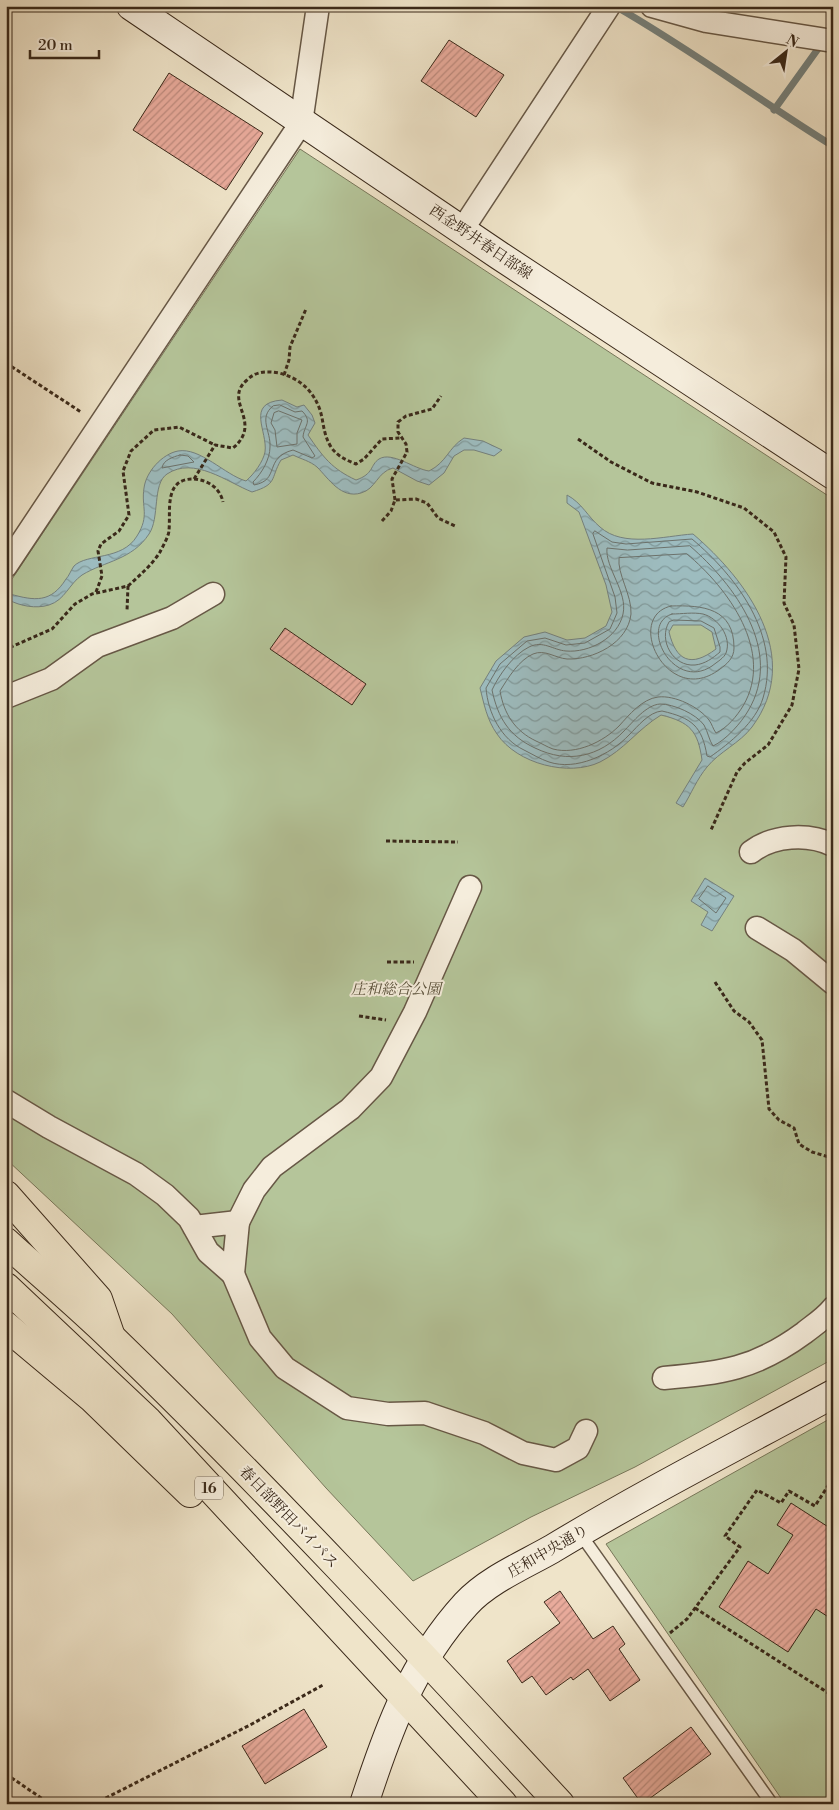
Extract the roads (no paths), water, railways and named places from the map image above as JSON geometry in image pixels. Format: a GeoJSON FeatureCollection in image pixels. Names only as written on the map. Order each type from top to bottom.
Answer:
{"type":"FeatureCollection","features":[{"type":"Feature","properties":{"kind":"highway","name":"16"},"geometry":{"type":"LineString","coordinates":[[6,1195],[98,1299],[111,1338]]}},
{"type":"Feature","properties":{"kind":"highway","name":"春日部野田バイパス"},"geometry":{"type":"LineString","coordinates":[[6,1242],[111,1338],[426,1658],[560,1804]]}},
{"type":"Feature","properties":{"kind":"highway","name":"16"},"geometry":{"type":"LineString","coordinates":[[6,1287],[148,1421],[292,1579],[503,1804]]}},
{"type":"Feature","properties":{"kind":"highway","name":"16"},"geometry":{"type":"LineString","coordinates":[[6,1326],[92,1398],[252,1552],[292,1579]]}},
{"type":"Feature","properties":{"kind":"main road","name":"西金野井春日部線"},"geometry":{"type":"LineString","coordinates":[[131,6],[301,123],[833,475]]}},
{"type":"Feature","properties":{"kind":"main road","name":"庄和中央通り"},"geometry":{"type":"LineString","coordinates":[[364,1804],[402,1697],[426,1658],[462,1608],[484,1589],[579,1532],[833,1394]]}},
{"type":"Feature","properties":{"kind":"street"},"geometry":{"type":"LineString","coordinates":[[6,566],[301,123],[318,6]]}},
{"type":"Feature","properties":{"kind":"street"},"geometry":{"type":"LineString","coordinates":[[462,230],[609,6]]}},
{"type":"Feature","properties":{"kind":"street"},"geometry":{"type":"LineString","coordinates":[[652,6],[706,21],[833,41]]}},
{"type":"Feature","properties":{"kind":"street"},"geometry":{"type":"LineString","coordinates":[[6,697],[51,679],[98,646],[172,618],[213,594]]}},
{"type":"Feature","properties":{"kind":"street"},"geometry":{"type":"LineString","coordinates":[[751,852],[762,843],[798,837],[824,841],[833,845]]}},
{"type":"Feature","properties":{"kind":"street"},"geometry":{"type":"LineString","coordinates":[[470,887],[415,1012],[382,1077],[350,1109],[272,1167],[254,1190],[238,1222],[234,1274],[260,1338],[285,1368],[346,1408],[388,1414],[425,1413],[484,1433],[523,1453],[556,1460],[578,1448],[586,1431]]}},
{"type":"Feature","properties":{"kind":"street"},"geometry":{"type":"LineString","coordinates":[[757,928],[793,950],[833,983]]}},
{"type":"Feature","properties":{"kind":"street"},"geometry":{"type":"LineString","coordinates":[[6,1101],[49,1128],[136,1174],[166,1195],[189,1218],[208,1252],[234,1274]]}},
{"type":"Feature","properties":{"kind":"street"},"geometry":{"type":"LineString","coordinates":[[194,1227],[238,1222]]}},
{"type":"Feature","properties":{"kind":"street"},"geometry":{"type":"LineString","coordinates":[[664,1378],[714,1374],[744,1367],[787,1345],[826,1316],[833,1308]]}},
{"type":"Feature","properties":{"kind":"lane"},"geometry":{"type":"LineString","coordinates":[[579,1532],[772,1804]]}},
{"type":"Feature","properties":{"kind":"water"},"geometry":{"type":"Polygon","coordinates":[[[282,400],[297,407],[304,405],[312,415],[315,423],[308,435],[313,443],[334,467],[356,480],[366,475],[376,461],[384,457],[397,459],[429,471],[440,463],[454,446],[464,438],[483,441],[502,450],[494,456],[474,450],[464,450],[454,456],[444,473],[429,485],[417,481],[393,468],[383,473],[366,491],[354,494],[341,491],[317,467],[293,455],[281,460],[270,483],[252,492],[210,472],[188,468],[177,469],[162,479],[159,485],[152,527],[149,534],[135,549],[82,575],[54,603],[39,607],[18,604],[9,600],[10,594],[35,599],[48,596],[60,587],[74,566],[80,562],[114,553],[131,544],[141,529],[143,522],[145,482],[151,470],[166,456],[178,451],[195,453],[246,481],[258,468],[265,452],[261,412],[264,406],[271,402],[282,400]]]}},
{"type":"Feature","properties":{"kind":"water"},"geometry":{"type":"Polygon","coordinates":[[[567,495],[577,502],[600,527],[620,537],[644,539],[693,534],[732,574],[749,597],[762,622],[770,647],[772,674],[767,700],[747,733],[707,767],[683,807],[676,803],[702,760],[695,735],[691,729],[679,721],[661,715],[624,746],[600,762],[574,768],[559,768],[530,760],[517,753],[497,734],[488,718],[480,688],[496,661],[524,637],[545,632],[567,640],[585,638],[606,626],[612,612],[606,585],[579,512],[567,503],[567,495]],[[673,625],[669,632],[672,642],[680,655],[692,660],[707,655],[716,649],[712,632],[701,625],[673,625]]]}},
{"type":"Feature","properties":{"kind":"water"},"geometry":{"type":"Polygon","coordinates":[[[705,878],[734,896],[712,931],[701,925],[708,912],[691,901],[705,878]]]}},
{"type":"Feature","properties":{"kind":"waterway"},"geometry":{"type":"LineString","coordinates":[[615,6],[833,146]]}},
{"type":"Feature","properties":{"kind":"waterway"},"geometry":{"type":"LineString","coordinates":[[774,110],[833,28]]}},
{"type":"Feature","properties":{"kind":"park label","name":"庄和総合公園"},"geometry":{"type":"Point","coordinates":[396,989]}}]}
